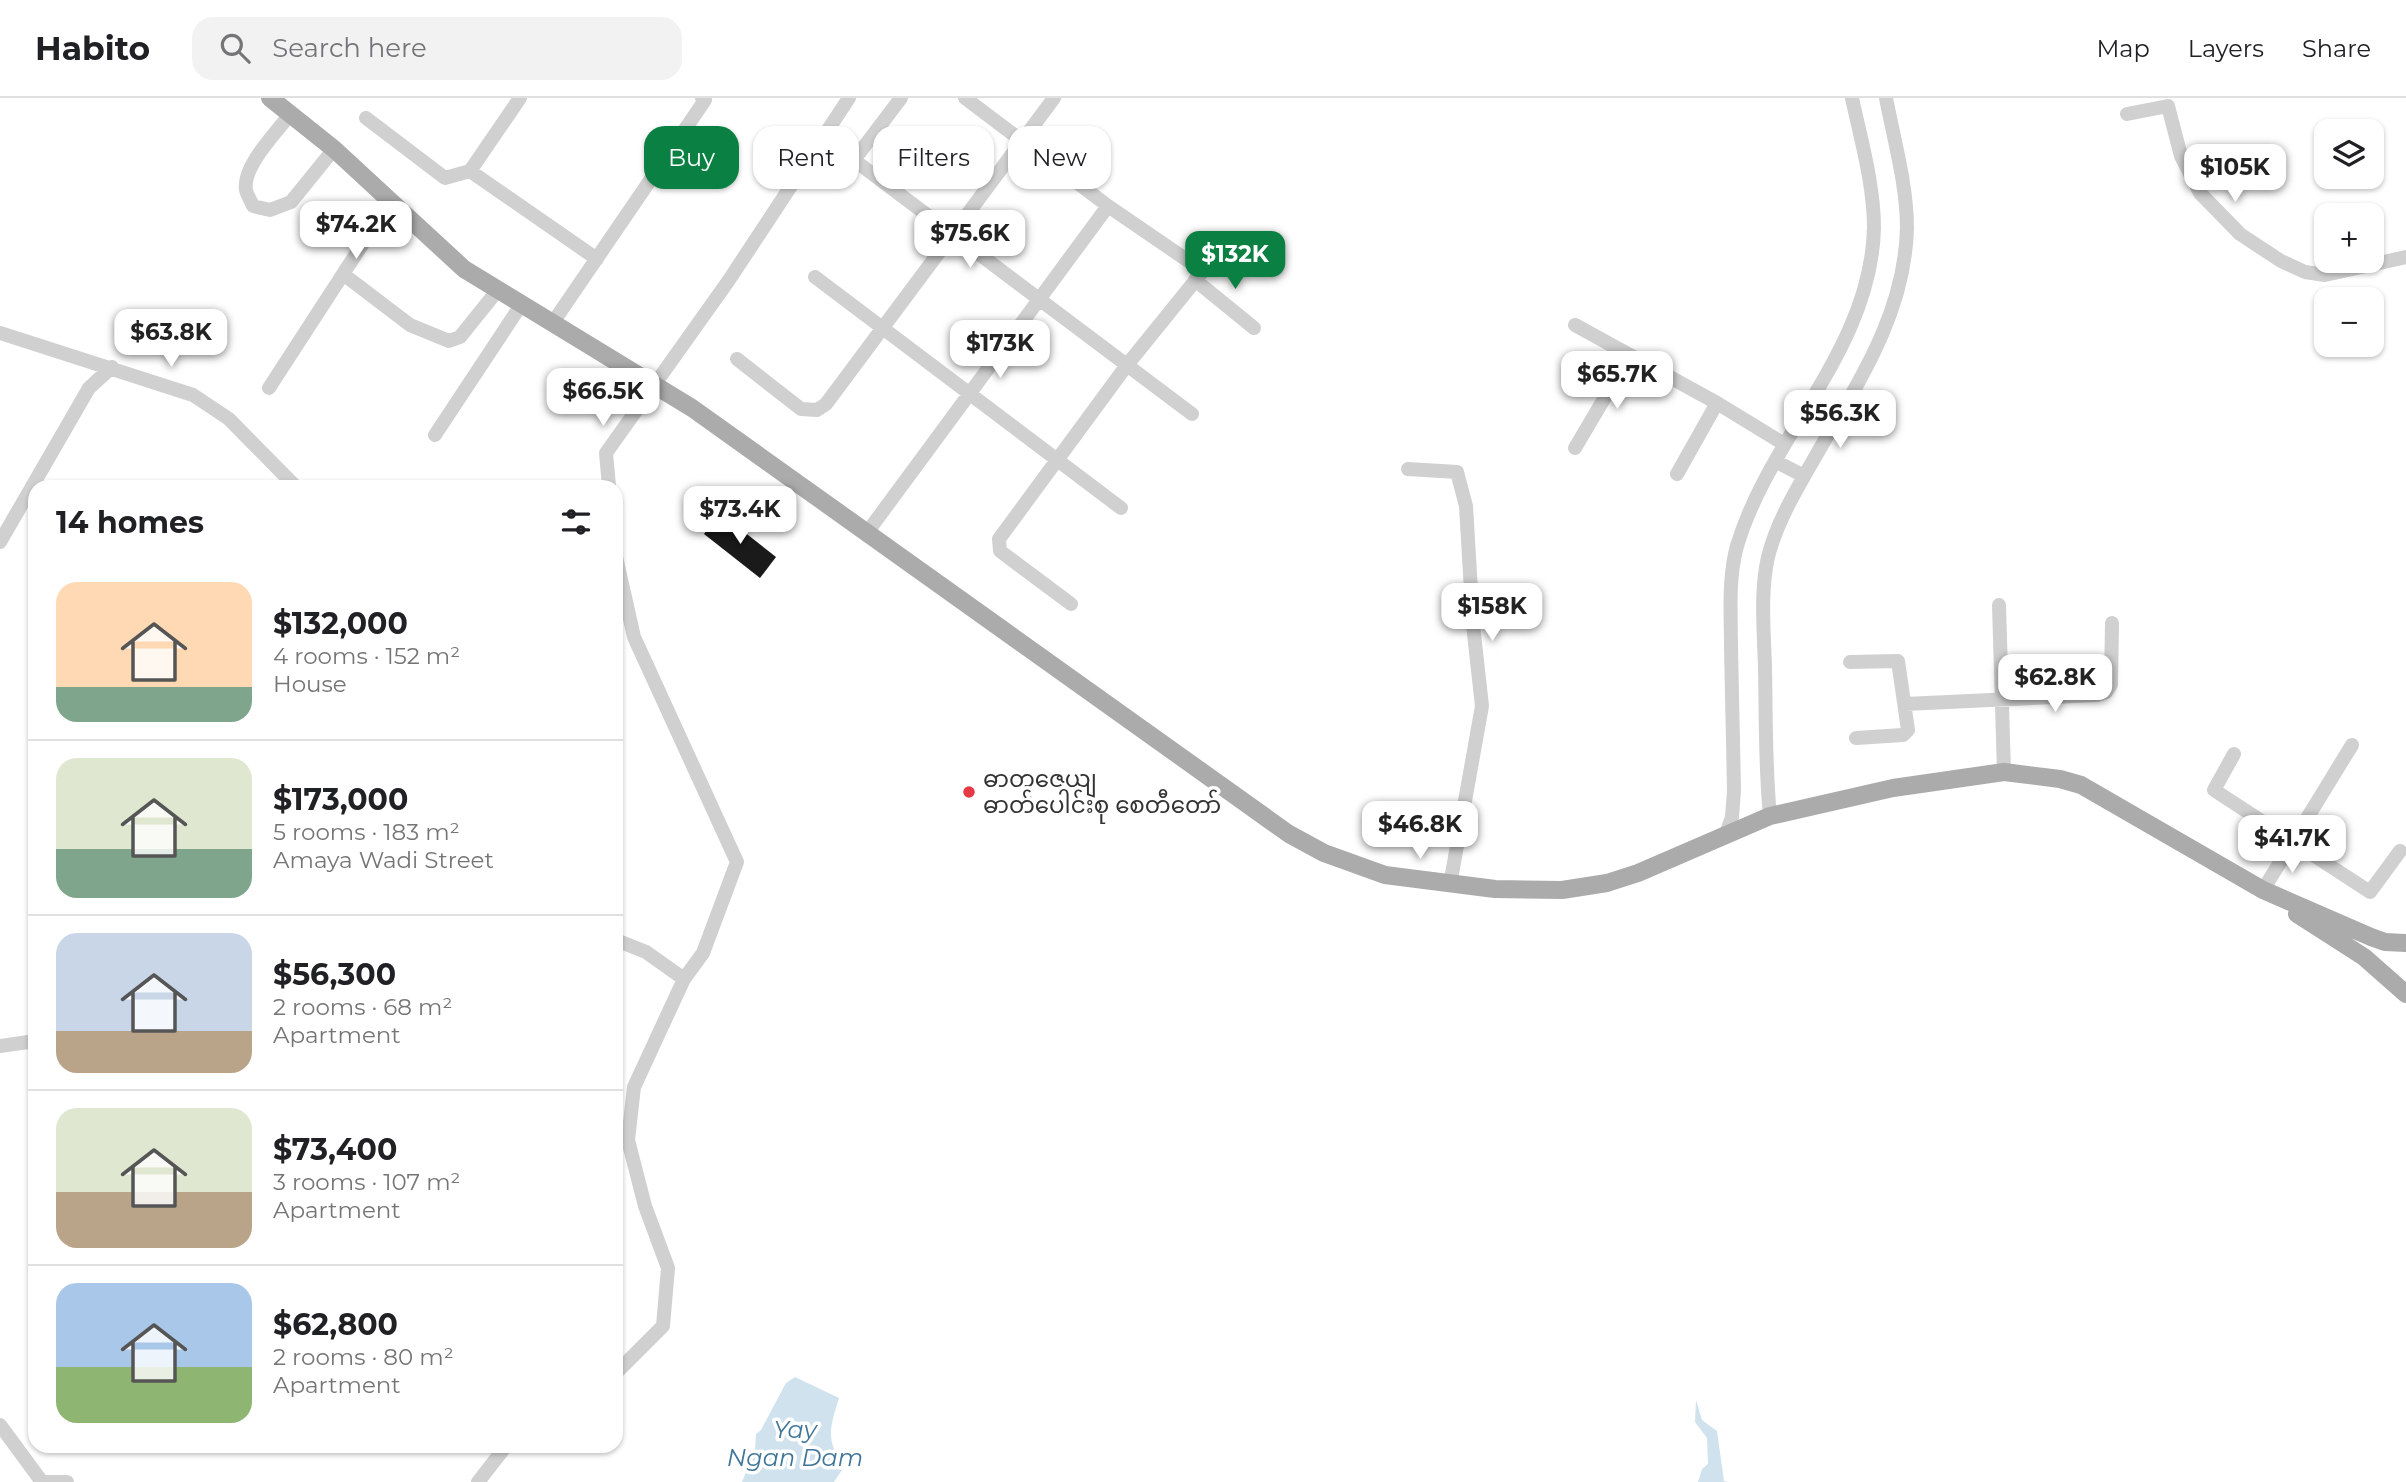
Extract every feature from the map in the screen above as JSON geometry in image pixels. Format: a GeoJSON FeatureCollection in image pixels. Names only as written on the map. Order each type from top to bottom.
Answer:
{"type":"FeatureCollection","features":[{"type":"Feature","properties":{"kind":"main road"},"geometry":{"type":"LineString","coordinates":[[270,98],[334,149],[464,269],[521,305],[554,321],[692,408],[1289,834],[1324,853],[1385,875],[1450,885],[1529,890],[1584,887],[1638,873],[1770,816],[1893,788],[2004,772],[2060,779],[2081,785],[2266,892],[2371,937],[2385,942],[2406,943]]}},
{"type":"Feature","properties":{"kind":"main road"},"geometry":{"type":"LineString","coordinates":[[2266,892],[2295,914],[2364,957],[2406,994]]}},
{"type":"Feature","properties":{"kind":"street"},"geometry":{"type":"LineString","coordinates":[[366,118],[444,178],[470,171],[520,98]]}},
{"type":"Feature","properties":{"kind":"street"},"geometry":{"type":"LineString","coordinates":[[554,321],[705,100],[702,98]]}},
{"type":"Feature","properties":{"kind":"street"},"geometry":{"type":"LineString","coordinates":[[831,126],[849,98]]}},
{"type":"Feature","properties":{"kind":"street"},"geometry":{"type":"LineString","coordinates":[[859,153],[901,98]]}},
{"type":"Feature","properties":{"kind":"street"},"geometry":{"type":"LineString","coordinates":[[965,98],[1008,130]]}},
{"type":"Feature","properties":{"kind":"street"},"geometry":{"type":"LineString","coordinates":[[1034,126],[1054,98]]}},
{"type":"Feature","properties":{"kind":"street"},"geometry":{"type":"LineString","coordinates":[[1726,834],[1732,817],[1734,790],[1730,600],[1736,548],[1774,461],[1842,345],[1859,309],[1868,273],[1874,228],[1867,171],[1852,98]]}},
{"type":"Feature","properties":{"kind":"street"},"geometry":{"type":"LineString","coordinates":[[1770,816],[1763,601],[1769,556],[1804,476],[1871,360],[1890,320],[1901,279],[1907,228],[1900,166],[1886,98]]}},
{"type":"Feature","properties":{"kind":"street"},"geometry":{"type":"LineString","coordinates":[[2127,114],[2168,106],[2181,156],[2200,193],[2240,234],[2281,261],[2305,272],[2325,275],[2406,257]]}},
{"type":"Feature","properties":{"kind":"street"},"geometry":{"type":"LineString","coordinates":[[291,113],[251,165],[246,176],[246,192],[253,206],[270,211],[291,202],[334,149]]}},
{"type":"Feature","properties":{"kind":"street"},"geometry":{"type":"LineString","coordinates":[[737,359],[801,409],[817,410],[826,404],[1008,162]]}},
{"type":"Feature","properties":{"kind":"street"},"geometry":{"type":"LineString","coordinates":[[859,164],[1192,414]]}},
{"type":"Feature","properties":{"kind":"street"},"geometry":{"type":"LineString","coordinates":[[470,171],[597,259]]}},
{"type":"Feature","properties":{"kind":"street"},"geometry":{"type":"LineString","coordinates":[[608,480],[606,453],[789,189]]}},
{"type":"Feature","properties":{"kind":"street"},"geometry":{"type":"LineString","coordinates":[[1071,604],[1000,551],[999,539],[1127,365],[1203,271],[1086,189]]}},
{"type":"Feature","properties":{"kind":"street"},"geometry":{"type":"LineString","coordinates":[[269,388],[390,202]]}},
{"type":"Feature","properties":{"kind":"street"},"geometry":{"type":"LineString","coordinates":[[866,534],[1108,206]]}},
{"type":"Feature","properties":{"kind":"street"},"geometry":{"type":"LineString","coordinates":[[343,274],[410,326],[449,341],[460,337],[497,290]]}},
{"type":"Feature","properties":{"kind":"street"},"geometry":{"type":"LineString","coordinates":[[815,276],[1121,508]]}},
{"type":"Feature","properties":{"kind":"street"},"geometry":{"type":"LineString","coordinates":[[1195,280],[1254,328]]}},
{"type":"Feature","properties":{"kind":"street"},"geometry":{"type":"LineString","coordinates":[[435,435],[521,305]]}},
{"type":"Feature","properties":{"kind":"street"},"geometry":{"type":"LineString","coordinates":[[1575,326],[1717,403],[1784,444]]}},
{"type":"Feature","properties":{"kind":"street"},"geometry":{"type":"LineString","coordinates":[[0,333],[192,395],[220,413],[289,480]]}},
{"type":"Feature","properties":{"kind":"street"},"geometry":{"type":"LineString","coordinates":[[1575,448],[1630,355]]}},
{"type":"Feature","properties":{"kind":"street"},"geometry":{"type":"LineString","coordinates":[[36,480],[89,388],[112,367]]}},
{"type":"Feature","properties":{"kind":"street"},"geometry":{"type":"LineString","coordinates":[[1677,474],[1717,403]]}},
{"type":"Feature","properties":{"kind":"street"},"geometry":{"type":"LineString","coordinates":[[1774,461],[1804,476]]}},
{"type":"Feature","properties":{"kind":"street"},"geometry":{"type":"LineString","coordinates":[[1408,469],[1457,472],[1466,506],[1473,625],[1482,706],[1450,885]]}},
{"type":"Feature","properties":{"kind":"street"},"geometry":{"type":"LineString","coordinates":[[0,542],[28,494]]}},
{"type":"Feature","properties":{"kind":"street"},"geometry":{"type":"LineString","coordinates":[[623,588],[634,637],[737,862],[703,953],[684,979],[634,1087],[628,1140],[645,1206],[668,1268],[663,1326],[623,1366]]}},
{"type":"Feature","properties":{"kind":"street"},"geometry":{"type":"LineString","coordinates":[[1999,605],[2004,772]]}},
{"type":"Feature","properties":{"kind":"street"},"geometry":{"type":"LineString","coordinates":[[1905,704],[2097,695],[2106,692],[2110,685],[2112,623]]}},
{"type":"Feature","properties":{"kind":"street"},"geometry":{"type":"LineString","coordinates":[[1850,662],[1898,661],[1905,704],[1906,734],[1856,738]]}},
{"type":"Feature","properties":{"kind":"street"},"geometry":{"type":"LineString","coordinates":[[2266,892],[2291,842],[2352,745]]}},
{"type":"Feature","properties":{"kind":"street"},"geometry":{"type":"LineString","coordinates":[[2234,754],[2214,790],[2370,892],[2400,851]]}},
{"type":"Feature","properties":{"kind":"street"},"geometry":{"type":"LineString","coordinates":[[623,943],[646,952],[684,979]]}},
{"type":"Feature","properties":{"kind":"street"},"geometry":{"type":"LineString","coordinates":[[0,1046],[28,1042]]}},
{"type":"Feature","properties":{"kind":"street"},"geometry":{"type":"LineString","coordinates":[[0,1425],[42,1482],[67,1482]]}},
{"type":"Feature","properties":{"kind":"street"},"geometry":{"type":"LineString","coordinates":[[478,1482],[501,1453]]}},
{"type":"Feature","properties":{"kind":"water","name":"Yay Ngan Dam"},"geometry":{"type":"Polygon","coordinates":[[[795,1377],[839,1398],[831,1433],[834,1449],[844,1467],[834,1482],[742,1482],[755,1450],[756,1434],[761,1430],[786,1383],[795,1377]]]}},
{"type":"Feature","properties":{"kind":"water"},"geometry":{"type":"Polygon","coordinates":[[[1696,1400],[1702,1420],[1717,1431],[1724,1481],[1728,1482],[1698,1482],[1702,1469],[1708,1464],[1707,1438],[1695,1422],[1696,1400]]]}},
{"type":"Feature","properties":{"kind":"building"},"geometry":{"type":"Polygon","coordinates":[[[720,513],[776,557],[760,578],[704,534],[720,513]]]}},
{"type":"Feature","properties":{"kind":"place","name":"ဓာတုဇေယျ ဓာတ်ပေါင်းစု စေတီတော်"},"geometry":{"type":"Point","coordinates":[969,792]}}]}
